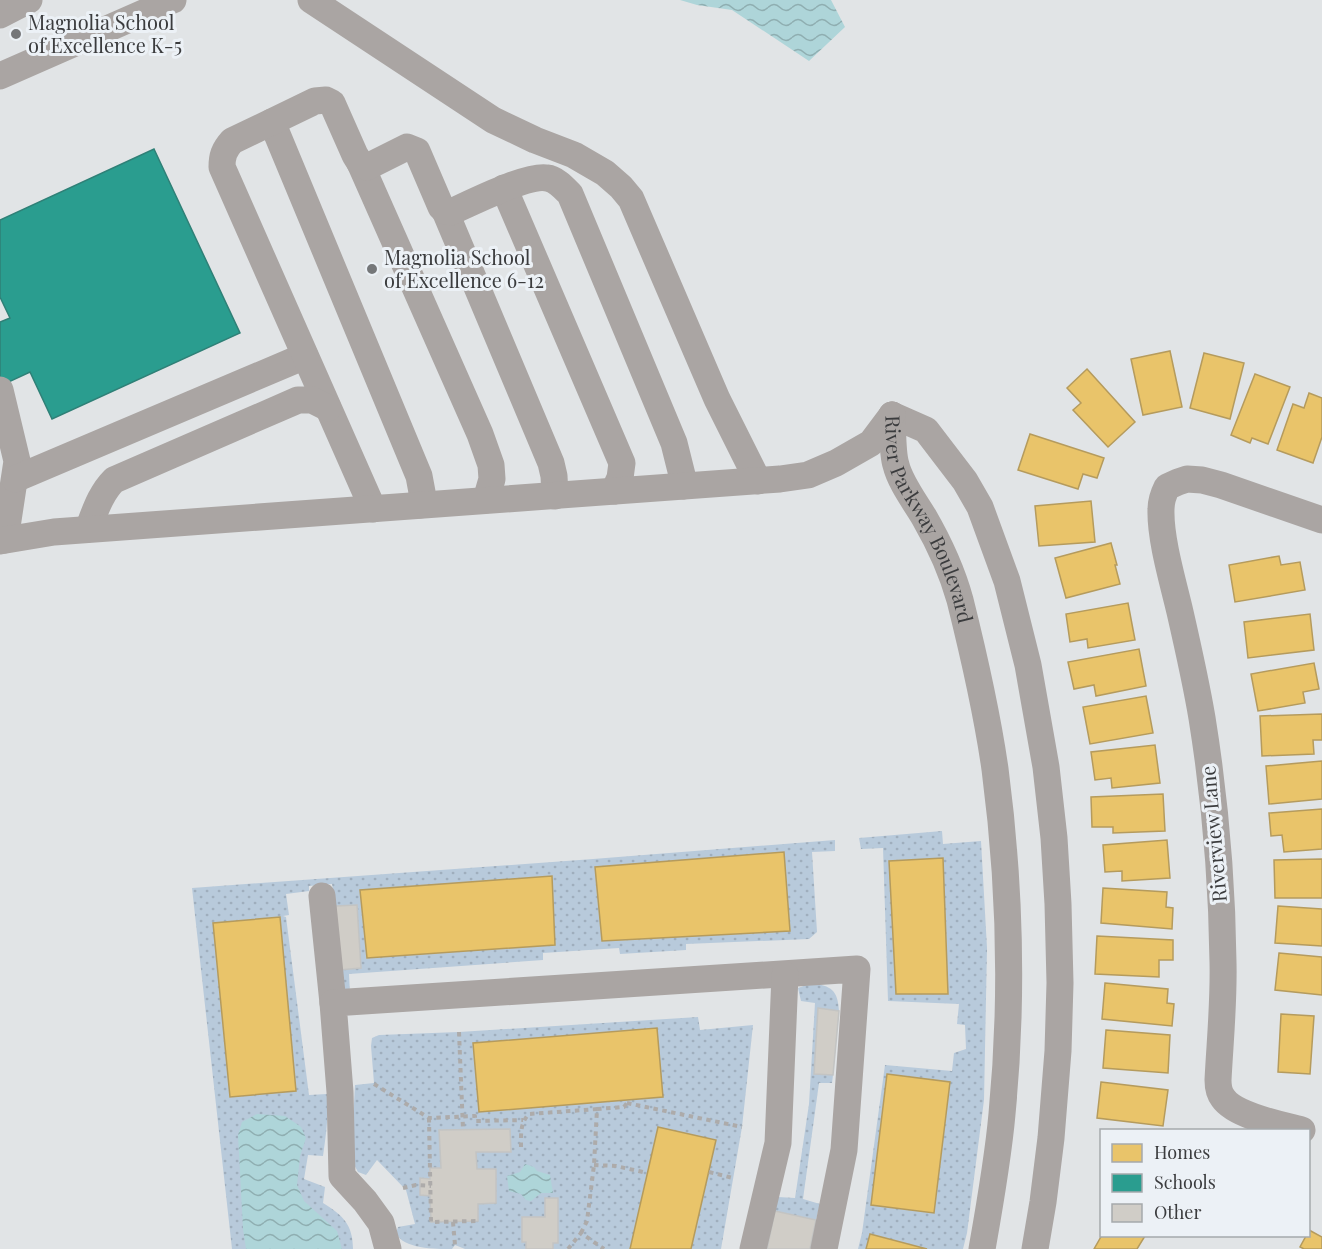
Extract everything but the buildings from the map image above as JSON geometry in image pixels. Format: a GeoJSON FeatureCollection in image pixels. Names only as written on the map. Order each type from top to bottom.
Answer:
{"type":"FeatureCollection","features":[{"type":"Feature","properties":{"kind":"street"},"geometry":{"type":"LineString","coordinates":[[0,15],[28,0]]}},
{"type":"Feature","properties":{"kind":"street"},"geometry":{"type":"LineString","coordinates":[[0,76],[173,0]]}},
{"type":"Feature","properties":{"kind":"street"},"geometry":{"type":"LineString","coordinates":[[311,0],[493,120],[574,155],[605,173],[621,187],[631,199],[717,399],[758,481]]}},
{"type":"Feature","properties":{"kind":"street"},"geometry":{"type":"LineString","coordinates":[[373,509],[222,167],[222,156],[232,141],[315,101],[326,100],[332,103],[480,434],[491,465],[492,479],[486,500]]}},
{"type":"Feature","properties":{"kind":"street"},"geometry":{"type":"LineString","coordinates":[[272,122],[419,476],[422,492],[420,505]]}},
{"type":"Feature","properties":{"kind":"street"},"geometry":{"type":"LineString","coordinates":[[360,163],[367,167],[407,147],[417,151],[441,207],[445,211],[551,463],[555,496]]}},
{"type":"Feature","properties":{"kind":"street"},"geometry":{"type":"LineString","coordinates":[[445,211],[452,212],[504,188],[535,178],[548,178],[570,194],[674,444],[683,486]]}},
{"type":"Feature","properties":{"kind":"street"},"geometry":{"type":"LineString","coordinates":[[504,188],[622,463],[620,478],[614,491]]}},
{"type":"Feature","properties":{"kind":"street"},"geometry":{"type":"LineString","coordinates":[[15,478],[305,356]]}},
{"type":"Feature","properties":{"kind":"street"},"geometry":{"type":"LineString","coordinates":[[0,390],[16,461],[3,541],[54,532],[780,479],[808,475],[836,463],[871,443],[892,415]]}},
{"type":"Feature","properties":{"kind":"street"},"geometry":{"type":"LineString","coordinates":[[88,530],[97,506],[114,480],[298,400],[312,400],[328,408]]}},
{"type":"Feature","properties":{"kind":"street","name":"River Parkway Boulevard"},"geometry":{"type":"LineString","coordinates":[[982,1249],[997,1162],[1007,1044],[1007,909],[995,769],[983,700],[959,597],[938,541],[904,484],[896,465],[892,415],[926,430],[965,481],[980,507],[1007,581],[1028,665],[1046,767],[1056,860],[1060,983],[1058,1051],[1051,1138],[1035,1249]]}},
{"type":"Feature","properties":{"kind":"street","name":"Riverview Lane"},"geometry":{"type":"LineString","coordinates":[[1295,1129],[1241,1112],[1228,1105],[1219,1089],[1223,964],[1214,814],[1202,718],[1162,527],[1162,498],[1167,488],[1178,482],[1187,479],[1202,480],[1221,484],[1322,520]]}},
{"type":"Feature","properties":{"kind":"street"},"geometry":{"type":"LineString","coordinates":[[322,896],[340,1092],[342,1176],[381,1223],[388,1249]]}},
{"type":"Feature","properties":{"kind":"street"},"geometry":{"type":"LineString","coordinates":[[333,1003],[857,969],[844,1150],[824,1249]]}},
{"type":"Feature","properties":{"kind":"street"},"geometry":{"type":"LineString","coordinates":[[753,1249],[778,1143],[785,975]]}},
{"type":"Feature","properties":{"kind":"path"},"geometry":{"type":"LineString","coordinates":[[459,1032],[463,1130]]}},
{"type":"Feature","properties":{"kind":"path"},"geometry":{"type":"LineString","coordinates":[[374,1084],[429,1118],[475,1116],[475,1121],[523,1120]]}},
{"type":"Feature","properties":{"kind":"path"},"geometry":{"type":"LineString","coordinates":[[521,1147],[523,1120],[529,1114],[624,1107],[627,1102],[742,1127]]}},
{"type":"Feature","properties":{"kind":"path"},"geometry":{"type":"LineString","coordinates":[[568,1249],[587,1221],[598,1109]]}},
{"type":"Feature","properties":{"kind":"path"},"geometry":{"type":"LineString","coordinates":[[429,1118],[431,1222],[478,1221]]}},
{"type":"Feature","properties":{"kind":"path"},"geometry":{"type":"LineString","coordinates":[[594,1165],[616,1166],[647,1173]]}},
{"type":"Feature","properties":{"kind":"path"},"geometry":{"type":"LineString","coordinates":[[709,1172],[733,1178]]}},
{"type":"Feature","properties":{"kind":"path"},"geometry":{"type":"LineString","coordinates":[[403,1188],[416,1185],[430,1186]]}},
{"type":"Feature","properties":{"kind":"path"},"geometry":{"type":"LineString","coordinates":[[453,1222],[455,1245]]}},
{"type":"Feature","properties":{"kind":"path"},"geometry":{"type":"LineString","coordinates":[[581,1233],[604,1249]]}},
{"type":"Feature","properties":{"kind":"shaded area"},"geometry":{"type":"Polygon","coordinates":[[[942,831],[943,844],[981,841],[987,948],[984,1100],[963,1249],[927,1249],[870,1234],[866,1249],[858,1249],[885,1065],[952,1071],[954,1053],[966,1049],[965,1025],[957,1024],[959,1004],[888,1001],[883,848],[861,849],[859,838],[942,831]],[[943,858],[897,994],[948,993],[943,858]],[[887,1074],[871,1205],[934,1213],[950,1082],[887,1074]]]}},
{"type":"Feature","properties":{"kind":"shaded area"},"geometry":{"type":"Polygon","coordinates":[[[835,840],[835,851],[812,852],[817,932],[809,939],[686,944],[686,950],[620,954],[619,948],[543,953],[543,960],[349,974],[350,994],[347,997],[339,970],[361,968],[357,905],[336,906],[332,884],[309,886],[309,891],[286,894],[289,915],[283,916],[286,917],[309,1095],[327,1094],[328,1102],[323,1156],[308,1155],[304,1179],[325,1187],[323,1203],[346,1222],[351,1233],[353,1249],[232,1249],[192,888],[835,840]],[[784,852],[596,867],[789,931],[784,852]],[[552,877],[360,890],[367,958],[555,945],[552,877]],[[280,917],[213,923],[230,1097],[296,1091],[280,917]]]}},
{"type":"Feature","properties":{"kind":"shaded area"},"geometry":{"type":"Polygon","coordinates":[[[812,983],[832,990],[837,998],[839,1011],[818,1009],[814,1073],[833,1075],[832,1083],[819,1083],[803,1199],[820,1204],[816,1220],[775,1211],[778,1197],[795,1198],[809,1104],[815,1003],[801,1001],[798,988],[812,983]]]}},
{"type":"Feature","properties":{"kind":"shaded area"},"geometry":{"type":"Polygon","coordinates":[[[698,1017],[700,1030],[753,1025],[742,1127],[721,1249],[465,1249],[455,1245],[452,1249],[445,1249],[412,1245],[396,1233],[398,1227],[415,1224],[406,1190],[377,1160],[366,1175],[358,1172],[351,1159],[355,1085],[374,1083],[371,1046],[372,1038],[379,1035],[698,1017]]]}},
{"type":"Feature","properties":{"kind":"water"},"geometry":{"type":"Polygon","coordinates":[[[680,0],[831,0],[845,27],[809,61],[732,10],[680,0]]]}},
{"type":"Feature","properties":{"kind":"water"},"geometry":{"type":"Polygon","coordinates":[[[257,1114],[285,1116],[301,1127],[306,1138],[300,1156],[297,1185],[304,1201],[337,1231],[342,1249],[246,1249],[238,1135],[242,1122],[257,1114]]]}},
{"type":"Feature","properties":{"kind":"water"},"geometry":{"type":"Polygon","coordinates":[[[525,1164],[550,1175],[553,1193],[541,1193],[531,1201],[526,1200],[521,1194],[509,1191],[507,1176],[520,1172],[525,1164]]]}},
{"type":"Feature","properties":{"kind":"place","name":"Magnolia School of Excellence K-5"},"geometry":{"type":"Point","coordinates":[16,34]}},
{"type":"Feature","properties":{"kind":"place","name":"Magnolia School of Excellence 6-12"},"geometry":{"type":"Point","coordinates":[372,269]}}]}
